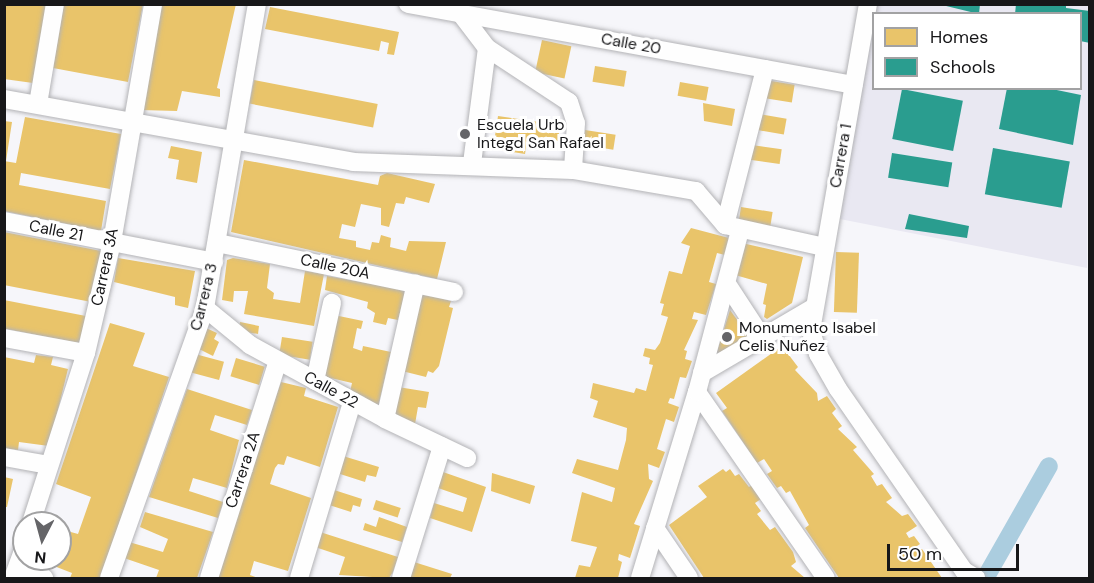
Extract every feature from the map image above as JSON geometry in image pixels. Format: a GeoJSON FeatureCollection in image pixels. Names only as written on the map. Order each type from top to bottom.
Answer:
{"type":"FeatureCollection","features":[{"type":"Feature","properties":{"kind":"street"},"geometry":{"type":"LineString","coordinates":[[38,104],[56,4]]}},
{"type":"Feature","properties":{"kind":"street","name":"Carrera 3A"},"geometry":{"type":"LineString","coordinates":[[35,511],[86,353],[112,242],[153,4]]}},
{"type":"Feature","properties":{"kind":"street","name":"Carrera 3"},"geometry":{"type":"LineString","coordinates":[[109,579],[205,308],[257,4]]}},
{"type":"Feature","properties":{"kind":"street","name":"Calle 20"},"geometry":{"type":"LineString","coordinates":[[408,4],[854,85]]}},
{"type":"Feature","properties":{"kind":"street","name":"Carrera 1"},"geometry":{"type":"LineString","coordinates":[[868,4],[813,308],[811,331],[828,372],[964,576]]}},
{"type":"Feature","properties":{"kind":"street"},"geometry":{"type":"LineString","coordinates":[[461,14],[488,48],[569,102],[576,123],[573,170]]}},
{"type":"Feature","properties":{"kind":"street"},"geometry":{"type":"LineString","coordinates":[[472,164],[488,48]]}},
{"type":"Feature","properties":{"kind":"street"},"geometry":{"type":"LineString","coordinates":[[640,579],[727,284],[736,171],[765,69]]}},
{"type":"Feature","properties":{"kind":"street"},"geometry":{"type":"LineString","coordinates":[[4,99],[232,142],[353,162],[472,164],[573,170],[696,191],[732,227],[824,247]]}},
{"type":"Feature","properties":{"kind":"street","name":"Calle 21"},"geometry":{"type":"LineString","coordinates":[[4,221],[214,262]]}},
{"type":"Feature","properties":{"kind":"street","name":"Calle 20A"},"geometry":{"type":"LineString","coordinates":[[217,243],[454,292]]}},
{"type":"Feature","properties":{"kind":"street"},"geometry":{"type":"LineString","coordinates":[[385,419],[416,283]]}},
{"type":"Feature","properties":{"kind":"street"},"geometry":{"type":"LineString","coordinates":[[727,284],[761,336]]}},
{"type":"Feature","properties":{"kind":"street"},"geometry":{"type":"LineString","coordinates":[[315,381],[332,303]]}},
{"type":"Feature","properties":{"kind":"street","name":"Calle 22"},"geometry":{"type":"LineString","coordinates":[[205,308],[227,328],[278,361],[385,419],[467,458]]}},
{"type":"Feature","properties":{"kind":"street"},"geometry":{"type":"LineString","coordinates":[[702,373],[761,336],[813,308]]}},
{"type":"Feature","properties":{"kind":"street"},"geometry":{"type":"LineString","coordinates":[[4,338],[86,353]]}},
{"type":"Feature","properties":{"kind":"street","name":"Carrera 2A"},"geometry":{"type":"LineString","coordinates":[[208,579],[278,361]]}},
{"type":"Feature","properties":{"kind":"street"},"geometry":{"type":"LineString","coordinates":[[697,392],[826,579]]}},
{"type":"Feature","properties":{"kind":"street"},"geometry":{"type":"LineString","coordinates":[[299,579],[352,402]]}},
{"type":"Feature","properties":{"kind":"street"},"geometry":{"type":"LineString","coordinates":[[401,579],[442,446]]}},
{"type":"Feature","properties":{"kind":"street"},"geometry":{"type":"LineString","coordinates":[[4,457],[49,465]]}},
{"type":"Feature","properties":{"kind":"street"},"geometry":{"type":"LineString","coordinates":[[655,528],[689,579]]}},
{"type":"Feature","properties":{"kind":"street"},"geometry":{"type":"LineString","coordinates":[[16,572],[44,579]]}},
{"type":"Feature","properties":{"kind":"shaded area"},"geometry":{"type":"Polygon","coordinates":[[[876,5],[1089,5],[1087,268],[840,219],[872,27],[872,90],[1082,90],[1082,12],[875,12],[876,5]]]}},
{"type":"Feature","properties":{"kind":"building: Homes"},"geometry":{"type":"Polygon","coordinates":[[[4,4],[47,4],[33,83],[4,79],[4,4]]]}},
{"type":"Feature","properties":{"kind":"building: Homes"},"geometry":{"type":"Polygon","coordinates":[[[64,4],[143,4],[128,82],[53,68],[64,4]]]}},
{"type":"Feature","properties":{"kind":"building: Homes"},"geometry":{"type":"Polygon","coordinates":[[[160,4],[236,4],[217,88],[220,89],[220,97],[182,91],[177,111],[140,110],[160,4]]]}},
{"type":"Feature","properties":{"kind":"building: Homes"},"geometry":{"type":"Polygon","coordinates":[[[270,7],[399,32],[394,55],[387,54],[389,43],[381,41],[379,51],[265,29],[270,7]]]}},
{"type":"Feature","properties":{"kind":"building: Homes"},"geometry":{"type":"Polygon","coordinates":[[[542,40],[571,46],[564,79],[535,72],[542,40]]]}},
{"type":"Feature","properties":{"kind":"building: Homes"},"geometry":{"type":"Polygon","coordinates":[[[595,66],[627,71],[624,87],[592,82],[595,66]]]}},
{"type":"Feature","properties":{"kind":"building: Homes"},"geometry":{"type":"Polygon","coordinates":[[[254,80],[378,104],[373,128],[249,104],[254,80]]]}},
{"type":"Feature","properties":{"kind":"building: Homes"},"geometry":{"type":"Polygon","coordinates":[[[765,80],[795,85],[792,102],[762,98],[765,80]]]}},
{"type":"Feature","properties":{"kind":"building: Homes"},"geometry":{"type":"Polygon","coordinates":[[[680,82],[709,87],[706,101],[678,96],[680,82]]]}},
{"type":"Feature","properties":{"kind":"building: Homes"},"geometry":{"type":"Polygon","coordinates":[[[703,103],[735,109],[732,126],[704,121],[703,103]]]}},
{"type":"Feature","properties":{"kind":"building: Homes"},"geometry":{"type":"Polygon","coordinates":[[[759,114],[787,119],[784,135],[756,130],[759,114]]]}},
{"type":"Feature","properties":{"kind":"building: Homes"},"geometry":{"type":"Polygon","coordinates":[[[498,116],[560,125],[558,141],[528,136],[525,154],[493,149],[498,116]]]}},
{"type":"Feature","properties":{"kind":"building: Homes"},"geometry":{"type":"Polygon","coordinates":[[[25,117],[121,134],[110,189],[21,173],[19,185],[106,201],[101,231],[4,211],[4,161],[16,163],[25,117]]]}},
{"type":"Feature","properties":{"kind":"building: Homes"},"geometry":{"type":"Polygon","coordinates":[[[4,121],[12,122],[6,161],[4,161],[4,121]]]}},
{"type":"Feature","properties":{"kind":"building: Homes"},"geometry":{"type":"Polygon","coordinates":[[[585,130],[616,135],[613,150],[583,145],[585,130]]]}},
{"type":"Feature","properties":{"kind":"building: Homes"},"geometry":{"type":"Polygon","coordinates":[[[752,145],[782,149],[780,164],[750,160],[752,145]]]}},
{"type":"Feature","properties":{"kind":"building: Homes"},"geometry":{"type":"Polygon","coordinates":[[[171,146],[202,152],[197,183],[176,179],[179,160],[168,158],[171,146]]]}},
{"type":"Feature","properties":{"kind":"building: Homes"},"geometry":{"type":"Polygon","coordinates":[[[244,160],[378,185],[380,176],[387,173],[435,184],[429,203],[406,197],[404,204],[396,203],[389,227],[381,225],[381,208],[361,204],[355,227],[342,224],[339,238],[356,241],[356,247],[370,250],[372,242],[379,243],[381,235],[391,238],[390,247],[406,251],[409,241],[446,242],[437,279],[231,232],[244,160]]]}},
{"type":"Feature","properties":{"kind":"building: Homes"},"geometry":{"type":"Polygon","coordinates":[[[741,207],[773,212],[770,229],[738,224],[741,207]]]}},
{"type":"Feature","properties":{"kind":"building: Homes"},"geometry":{"type":"Polygon","coordinates":[[[691,228],[729,238],[725,255],[717,253],[709,282],[716,284],[706,315],[694,312],[692,319],[698,320],[684,350],[687,351],[685,359],[692,361],[686,378],[680,377],[674,399],[670,398],[668,403],[679,407],[674,422],[666,419],[657,449],[665,452],[659,468],[648,464],[649,479],[653,481],[634,524],[640,526],[630,558],[619,554],[618,560],[622,562],[618,578],[575,578],[579,565],[590,567],[597,547],[571,541],[582,492],[612,502],[615,488],[572,473],[577,459],[618,470],[626,440],[627,428],[593,417],[598,401],[590,398],[593,383],[634,393],[636,388],[646,391],[653,365],[649,364],[650,358],[643,356],[645,348],[655,350],[660,343],[668,317],[661,315],[664,304],[660,303],[669,271],[682,274],[690,246],[681,243],[691,228]]]}},
{"type":"Feature","properties":{"kind":"building: Homes"},"geometry":{"type":"Polygon","coordinates":[[[4,232],[101,251],[91,302],[4,285],[4,232]]]}},
{"type":"Feature","properties":{"kind":"building: Homes"},"geometry":{"type":"Polygon","coordinates":[[[742,243],[803,257],[792,303],[767,319],[764,317],[766,305],[763,304],[767,284],[735,275],[742,243]]]}},
{"type":"Feature","properties":{"kind":"building: Homes"},"geometry":{"type":"Polygon","coordinates":[[[836,252],[859,253],[857,313],[834,312],[836,252]]]}},
{"type":"Feature","properties":{"kind":"building: Homes"},"geometry":{"type":"Polygon","coordinates":[[[118,258],[195,271],[188,308],[175,305],[175,297],[114,282],[118,258]]]}},
{"type":"Feature","properties":{"kind":"building: Homes"},"geometry":{"type":"Polygon","coordinates":[[[233,258],[270,264],[267,288],[274,293],[273,299],[300,303],[305,271],[324,274],[314,326],[244,314],[248,291],[234,291],[233,302],[222,300],[227,260],[233,258]]]}},
{"type":"Feature","properties":{"kind":"building: Homes"},"geometry":{"type":"Polygon","coordinates":[[[327,276],[406,290],[398,320],[388,318],[386,325],[373,322],[375,313],[367,308],[368,302],[325,290],[327,276]]]}},
{"type":"Feature","properties":{"kind":"building: Homes"},"geometry":{"type":"Polygon","coordinates":[[[421,293],[451,301],[449,307],[453,308],[439,366],[433,373],[428,371],[426,377],[402,371],[421,293]]]}},
{"type":"Feature","properties":{"kind":"building: Homes"},"geometry":{"type":"Polygon","coordinates":[[[4,300],[88,316],[83,344],[4,329],[4,300]]]}},
{"type":"Feature","properties":{"kind":"building: Homes"},"geometry":{"type":"Polygon","coordinates":[[[730,310],[749,336],[715,358],[730,310]]]}},
{"type":"Feature","properties":{"kind":"building: Homes"},"geometry":{"type":"Polygon","coordinates":[[[334,315],[363,321],[361,329],[357,328],[353,348],[362,351],[363,346],[391,352],[378,407],[363,403],[365,397],[350,392],[352,383],[322,376],[334,315]]]}},
{"type":"Feature","properties":{"kind":"building: Homes"},"geometry":{"type":"Polygon","coordinates":[[[240,322],[259,326],[258,334],[239,331],[240,322]]]}},
{"type":"Feature","properties":{"kind":"building: Homes"},"geometry":{"type":"Polygon","coordinates":[[[110,323],[145,333],[133,366],[169,377],[101,578],[70,578],[72,573],[67,571],[72,571],[72,532],[78,534],[91,497],[56,484],[110,323]]]}},
{"type":"Feature","properties":{"kind":"building: Homes"},"geometry":{"type":"Polygon","coordinates":[[[206,328],[217,333],[214,339],[219,342],[213,356],[197,348],[206,328]]]}},
{"type":"Feature","properties":{"kind":"building: Homes"},"geometry":{"type":"Polygon","coordinates":[[[282,337],[313,342],[310,360],[279,355],[282,337]]]}},
{"type":"Feature","properties":{"kind":"building: Homes"},"geometry":{"type":"Polygon","coordinates":[[[782,346],[798,367],[795,370],[817,393],[818,401],[827,396],[836,409],[832,413],[842,426],[838,429],[857,447],[853,450],[874,474],[871,476],[877,486],[882,484],[892,498],[886,502],[902,516],[908,514],[917,526],[906,533],[909,538],[914,536],[920,544],[914,548],[917,551],[922,549],[942,578],[839,578],[805,528],[809,525],[790,491],[786,493],[781,486],[777,488],[767,474],[772,471],[764,459],[757,463],[722,411],[727,408],[716,393],[782,346]]]}},
{"type":"Feature","properties":{"kind":"building: Homes"},"geometry":{"type":"Polygon","coordinates":[[[195,354],[224,362],[219,380],[190,372],[195,354]]]}},
{"type":"Feature","properties":{"kind":"building: Homes"},"geometry":{"type":"Polygon","coordinates":[[[36,355],[53,357],[51,365],[68,369],[49,446],[19,442],[18,450],[4,448],[4,357],[34,363],[36,355]]]}},
{"type":"Feature","properties":{"kind":"building: Homes"},"geometry":{"type":"Polygon","coordinates":[[[236,358],[265,367],[259,385],[230,376],[236,358]]]}},
{"type":"Feature","properties":{"kind":"building: Homes"},"geometry":{"type":"Polygon","coordinates":[[[281,382],[306,388],[304,396],[338,407],[320,467],[287,456],[284,465],[278,464],[275,468],[270,484],[311,498],[288,571],[254,561],[250,575],[258,578],[215,578],[281,382]]]}},
{"type":"Feature","properties":{"kind":"building: Homes"},"geometry":{"type":"Polygon","coordinates":[[[398,387],[429,392],[426,408],[418,407],[415,424],[392,420],[398,387]]]}},
{"type":"Feature","properties":{"kind":"building: Homes"},"geometry":{"type":"Polygon","coordinates":[[[187,389],[252,410],[247,425],[215,415],[210,430],[239,440],[227,488],[193,478],[189,491],[223,502],[218,518],[149,497],[187,389]]]}},
{"type":"Feature","properties":{"kind":"building: Homes"},"geometry":{"type":"Polygon","coordinates":[[[343,456],[379,467],[376,477],[367,475],[365,482],[337,473],[343,456]]]}},
{"type":"Feature","properties":{"kind":"building: Homes"},"geometry":{"type":"Polygon","coordinates":[[[723,469],[726,472],[730,469],[735,476],[739,474],[749,487],[752,485],[761,499],[755,503],[761,511],[757,514],[770,530],[775,527],[793,552],[796,562],[791,566],[805,578],[704,578],[669,525],[707,497],[698,486],[723,469]]]}},
{"type":"Feature","properties":{"kind":"building: Homes"},"geometry":{"type":"Polygon","coordinates":[[[443,472],[486,487],[472,532],[430,518],[434,503],[463,512],[467,498],[438,488],[443,472]]]}},
{"type":"Feature","properties":{"kind":"building: Homes"},"geometry":{"type":"Polygon","coordinates":[[[492,473],[535,486],[530,504],[491,491],[492,473]]]}},
{"type":"Feature","properties":{"kind":"building: Homes"},"geometry":{"type":"Polygon","coordinates":[[[4,477],[13,479],[7,507],[4,507],[4,477]]]}},
{"type":"Feature","properties":{"kind":"building: Homes"},"geometry":{"type":"Polygon","coordinates":[[[331,489],[362,499],[360,507],[353,505],[351,512],[326,504],[331,489]]]}},
{"type":"Feature","properties":{"kind":"building: Homes"},"geometry":{"type":"Polygon","coordinates":[[[376,500],[401,508],[398,518],[373,510],[376,500]]]}},
{"type":"Feature","properties":{"kind":"building: Homes"},"geometry":{"type":"Polygon","coordinates":[[[145,512],[213,532],[197,578],[156,578],[159,570],[124,558],[129,542],[163,552],[168,539],[140,527],[145,512]]]}},
{"type":"Feature","properties":{"kind":"building: Homes"},"geometry":{"type":"Polygon","coordinates":[[[379,517],[407,527],[402,542],[363,530],[365,523],[376,527],[379,517]]]}},
{"type":"Feature","properties":{"kind":"building: Homes"},"geometry":{"type":"Polygon","coordinates":[[[320,532],[398,557],[393,572],[389,578],[339,575],[345,557],[315,547],[320,532]]]}},
{"type":"Feature","properties":{"kind":"building: Homes"},"geometry":{"type":"Polygon","coordinates":[[[414,562],[452,574],[450,578],[409,578],[414,562]]]}},
{"type":"Feature","properties":{"kind":"building: Schools"},"geometry":{"type":"Polygon","coordinates":[[[938,4],[980,4],[979,12],[938,4]]]}},
{"type":"Feature","properties":{"kind":"building: Schools"},"geometry":{"type":"Polygon","coordinates":[[[1016,4],[1066,4],[1066,8],[1090,11],[1090,43],[1082,41],[1082,12],[1015,12],[1016,4]]]}},
{"type":"Feature","properties":{"kind":"building: Schools"},"geometry":{"type":"Polygon","coordinates":[[[902,90],[963,101],[953,151],[892,139],[902,90]]]}},
{"type":"Feature","properties":{"kind":"building: Schools"},"geometry":{"type":"Polygon","coordinates":[[[1007,90],[1057,90],[1081,95],[1073,145],[999,129],[1007,90]]]}},
{"type":"Feature","properties":{"kind":"building: Schools"},"geometry":{"type":"Polygon","coordinates":[[[993,148],[1070,162],[1062,208],[985,194],[993,148]]]}},
{"type":"Feature","properties":{"kind":"building: Schools"},"geometry":{"type":"Polygon","coordinates":[[[892,153],[952,163],[948,187],[888,178],[892,153]]]}},
{"type":"Feature","properties":{"kind":"building: Schools"},"geometry":{"type":"Polygon","coordinates":[[[909,214],[969,226],[967,238],[905,229],[909,214]]]}},
{"type":"Feature","properties":{"kind":"waterway"},"geometry":{"type":"LineString","coordinates":[[987,575],[1049,466]]}},
{"type":"Feature","properties":{"kind":"place","name":"Escuela Urb Integd San Rafael"},"geometry":{"type":"Point","coordinates":[465,134]}},
{"type":"Feature","properties":{"kind":"place","name":"Monumento Isabel Celis Nuñez"},"geometry":{"type":"Point","coordinates":[727,337]}}]}
